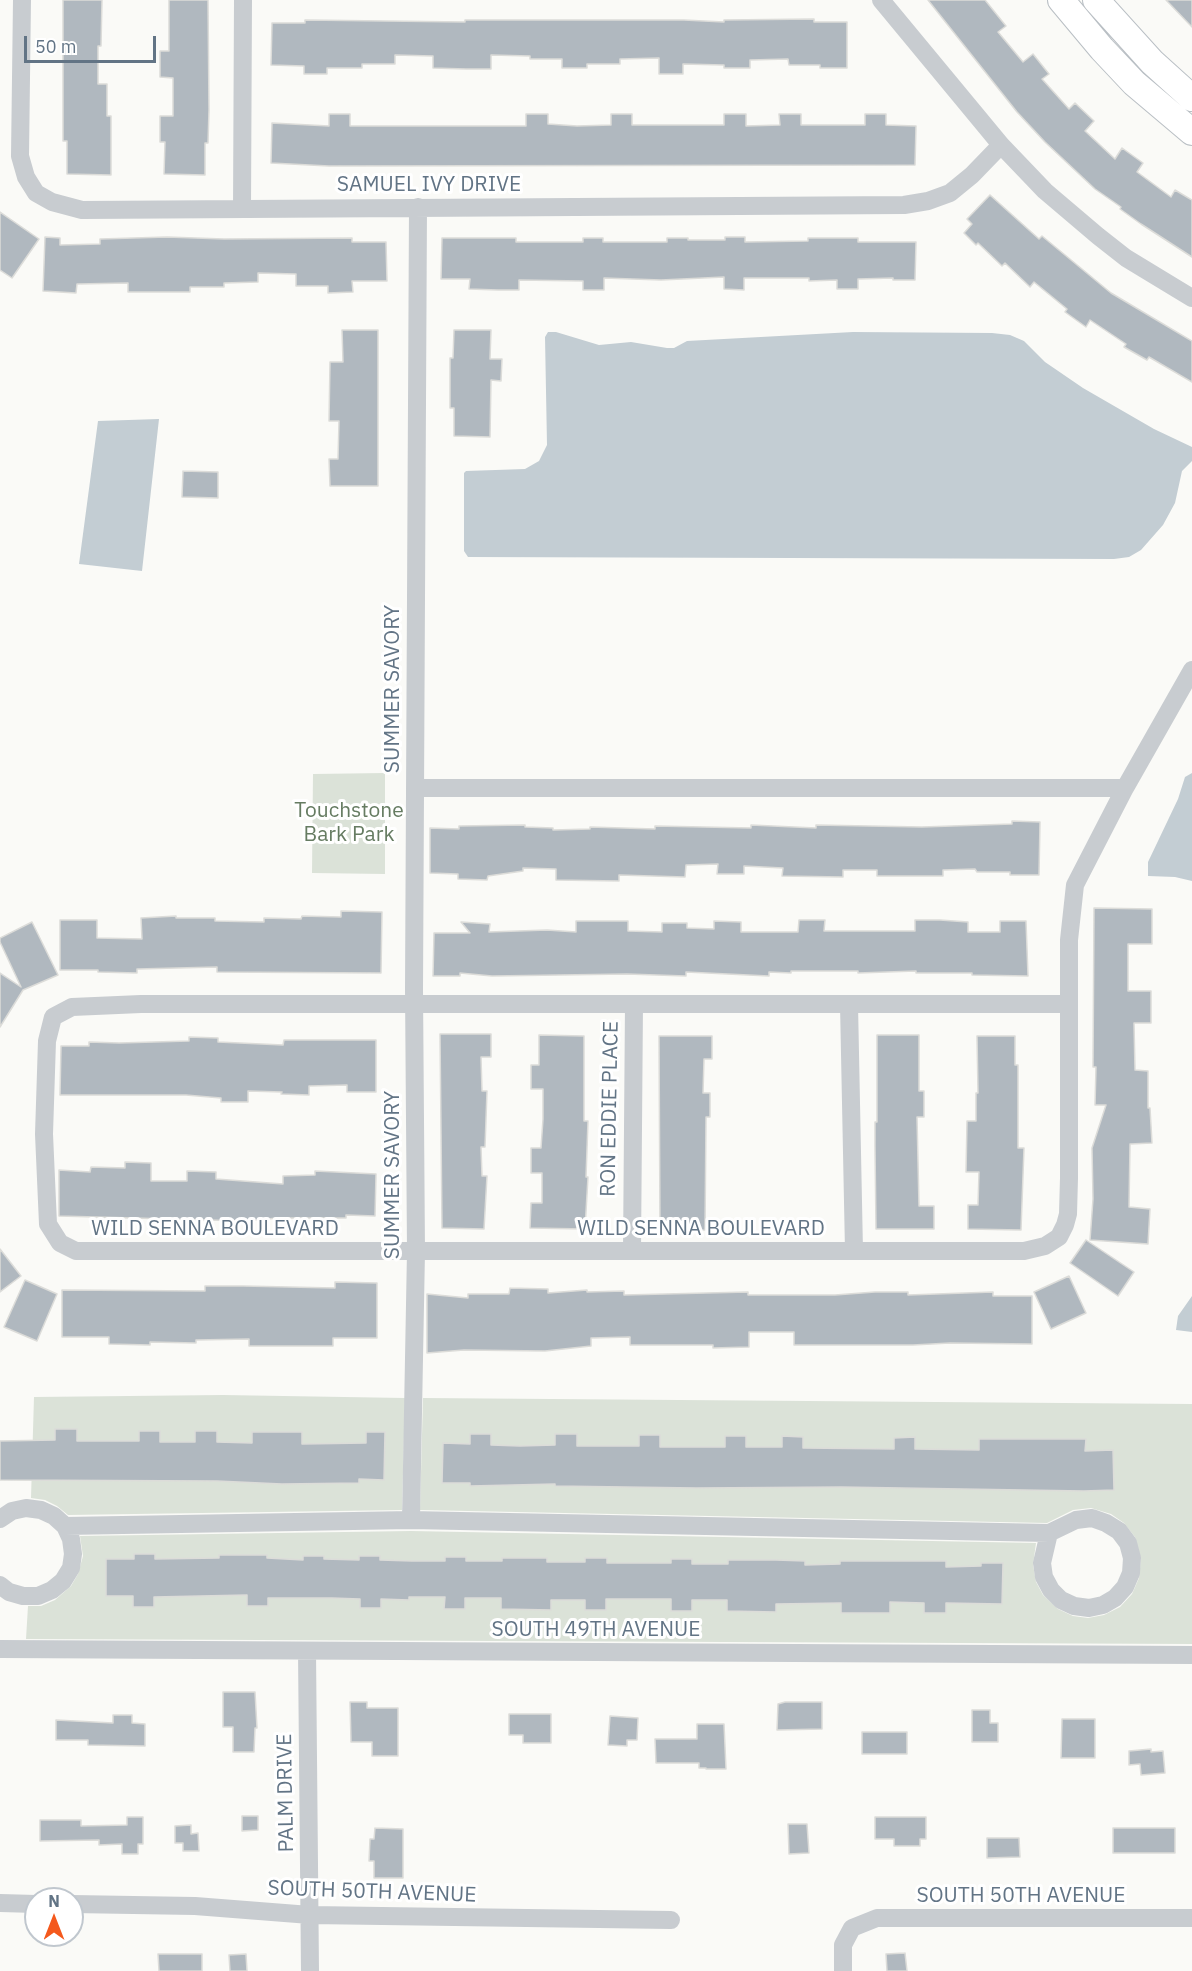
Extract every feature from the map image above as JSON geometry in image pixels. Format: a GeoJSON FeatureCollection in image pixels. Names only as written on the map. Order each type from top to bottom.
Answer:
{"type":"FeatureCollection","features":[{"type":"Feature","properties":{"kind":"street","name":"SAMUEL IVY DRIVE"},"geometry":{"type":"LineString","coordinates":[[22,0],[21,156],[26,177],[36,193],[52,202],[82,210],[904,205],[928,201],[950,193],[972,175],[1001,145]]}},
{"type":"Feature","properties":{"kind":"street"},"geometry":{"type":"LineString","coordinates":[[242,209],[243,0]]}},
{"type":"Feature","properties":{"kind":"street"},"geometry":{"type":"LineString","coordinates":[[881,0],[1001,145],[1045,191],[1098,236],[1156,277],[1192,298]]}},
{"type":"Feature","properties":{"kind":"street"},"geometry":{"type":"LineString","coordinates":[[1061,0],[1134,83],[1192,132]]}},
{"type":"Feature","properties":{"kind":"street"},"geometry":{"type":"LineString","coordinates":[[1096,0],[1152,62],[1192,98]]}},
{"type":"Feature","properties":{"kind":"street","name":"SUMMER SAVORY"},"geometry":{"type":"LineString","coordinates":[[411,1520],[416,1251],[414,1004],[418,207]]}},
{"type":"Feature","properties":{"kind":"street","name":"WILD SENNA BOULEVARD"},"geometry":{"type":"LineString","coordinates":[[1069,1004],[141,1004],[72,1007],[52,1017],[46,1041],[44,1134],[48,1224],[60,1243],[76,1251],[1024,1251],[1045,1246],[1059,1237],[1068,1214],[1069,1178],[1069,1004],[1069,940],[1075,885],[1125,788],[1192,670]]}},
{"type":"Feature","properties":{"kind":"street"},"geometry":{"type":"LineString","coordinates":[[415,788],[1125,788]]}},
{"type":"Feature","properties":{"kind":"street","name":"RON EDDIE PLACE"},"geometry":{"type":"LineString","coordinates":[[632,1251],[634,1004]]}},
{"type":"Feature","properties":{"kind":"street"},"geometry":{"type":"LineString","coordinates":[[849,1004],[854,1251]]}},
{"type":"Feature","properties":{"kind":"street"},"geometry":{"type":"LineString","coordinates":[[0,1519],[12,1511],[27,1508],[41,1510],[54,1516],[64,1526],[71,1539],[73,1554],[70,1568],[63,1581],[52,1590],[38,1596],[23,1596],[9,1592],[0,1586]]}},
{"type":"Feature","properties":{"kind":"street"},"geometry":{"type":"LineString","coordinates":[[64,1526],[411,1520],[1049,1533],[1076,1520],[1092,1518],[1106,1522],[1119,1531],[1128,1543],[1132,1558],[1131,1573],[1125,1587],[1116,1598],[1096,1606],[1074,1606],[1061,1600],[1051,1590],[1044,1577],[1042,1563],[1049,1533]]}},
{"type":"Feature","properties":{"kind":"street","name":"SOUTH 49TH AVENUE"},"geometry":{"type":"LineString","coordinates":[[0,1649],[1192,1655]]}},
{"type":"Feature","properties":{"kind":"street","name":"PALM DRIVE"},"geometry":{"type":"LineString","coordinates":[[307,1651],[310,1971]]}},
{"type":"Feature","properties":{"kind":"street"},"geometry":{"type":"LineString","coordinates":[[0,1903],[24,1904]]}},
{"type":"Feature","properties":{"kind":"street","name":"SOUTH 50TH AVENUE"},"geometry":{"type":"LineString","coordinates":[[84,1904],[195,1906],[310,1915],[672,1920]]}},
{"type":"Feature","properties":{"kind":"street","name":"SOUTH 50TH AVENUE"},"geometry":{"type":"LineString","coordinates":[[843,1971],[843,1945],[852,1928],[877,1918],[1192,1918]]}},
{"type":"Feature","properties":{"kind":"green space","name":"Touchstone Bark Park"},"geometry":{"type":"Polygon","coordinates":[[[385,773],[385,874],[312,873],[313,774],[385,773]]]}},
{"type":"Feature","properties":{"kind":"green space"},"geometry":{"type":"Polygon","coordinates":[[[223,1395],[405,1398],[402,1510],[68,1515],[45,1500],[31,1498],[34,1397],[223,1395]]]}},
{"type":"Feature","properties":{"kind":"green space"},"geometry":{"type":"Polygon","coordinates":[[[423,1398],[1192,1404],[1192,1644],[26,1639],[28,1606],[41,1606],[55,1600],[71,1586],[78,1574],[83,1556],[80,1536],[411,1531],[1036,1543],[1033,1565],[1036,1582],[1043,1595],[1058,1609],[1073,1616],[1088,1618],[1104,1615],[1120,1607],[1132,1594],[1139,1578],[1141,1559],[1135,1537],[1124,1523],[1111,1514],[1091,1508],[1073,1510],[1047,1523],[420,1510],[423,1398]]]}},
{"type":"Feature","properties":{"kind":"shaded area"},"geometry":{"type":"Polygon","coordinates":[[[548,332],[556,332],[599,345],[631,342],[667,348],[674,348],[687,341],[853,332],[1010,335],[1024,341],[1045,362],[1083,388],[1154,429],[1192,447],[1192,461],[1182,471],[1175,503],[1163,525],[1141,550],[1129,557],[1114,559],[468,557],[464,551],[464,473],[466,471],[525,469],[539,461],[547,445],[545,337],[548,332]]]}},
{"type":"Feature","properties":{"kind":"shaded area"},"geometry":{"type":"Polygon","coordinates":[[[159,419],[142,571],[79,564],[98,421],[159,419]]]}},
{"type":"Feature","properties":{"kind":"shaded area"},"geometry":{"type":"Polygon","coordinates":[[[1192,773],[1192,881],[1175,877],[1148,876],[1148,862],[1178,799],[1185,777],[1192,773]]]}},
{"type":"Feature","properties":{"kind":"shaded area"},"geometry":{"type":"Polygon","coordinates":[[[1192,1296],[1192,1332],[1176,1330],[1178,1316],[1192,1296]]]}},
{"type":"Feature","properties":{"kind":"building"},"geometry":{"type":"Polygon","coordinates":[[[63,0],[102,0],[101,46],[98,46],[98,84],[107,84],[107,116],[111,116],[111,175],[67,174],[67,141],[63,141],[63,0]]]}},
{"type":"Feature","properties":{"kind":"building"},"geometry":{"type":"Polygon","coordinates":[[[169,0],[208,0],[209,110],[208,143],[205,143],[205,175],[164,174],[165,142],[160,142],[160,116],[173,116],[173,78],[160,77],[160,51],[169,51],[169,0]]]}},
{"type":"Feature","properties":{"kind":"building"},"geometry":{"type":"Polygon","coordinates":[[[928,0],[985,0],[1006,26],[998,32],[1023,62],[1033,54],[1049,74],[1042,79],[1069,109],[1075,103],[1094,121],[1085,131],[1115,159],[1122,148],[1143,163],[1137,172],[1171,197],[1175,190],[1192,200],[1192,257],[1120,209],[1121,207],[1095,189],[1045,142],[1017,112],[928,0]]]}},
{"type":"Feature","properties":{"kind":"building"},"geometry":{"type":"Polygon","coordinates":[[[1166,0],[1192,0],[1192,27],[1166,0]]]}},
{"type":"Feature","properties":{"kind":"building"},"geometry":{"type":"Polygon","coordinates":[[[814,19],[814,22],[847,22],[847,68],[789,65],[788,59],[750,60],[750,68],[683,64],[683,74],[659,74],[659,58],[620,59],[620,64],[587,64],[587,68],[562,68],[562,59],[491,55],[491,69],[433,68],[433,56],[395,55],[395,64],[362,64],[362,68],[327,68],[327,74],[304,74],[304,66],[271,65],[272,23],[305,23],[305,20],[465,22],[465,20],[684,20],[724,22],[724,20],[814,19]]]}},
{"type":"Feature","properties":{"kind":"building"},"geometry":{"type":"Polygon","coordinates":[[[329,114],[350,114],[350,126],[526,126],[526,114],[548,114],[548,124],[577,126],[611,125],[611,114],[632,114],[632,125],[724,125],[724,114],[746,114],[746,126],[780,125],[779,114],[801,114],[801,125],[865,125],[865,114],[886,114],[886,125],[916,126],[915,165],[329,166],[271,163],[272,123],[329,126],[329,114]]]}},
{"type":"Feature","properties":{"kind":"building"},"geometry":{"type":"Polygon","coordinates":[[[990,195],[1039,239],[1042,236],[1111,293],[1192,341],[1192,382],[1149,357],[1147,360],[1124,347],[1126,344],[1090,320],[1086,327],[1065,312],[1067,309],[1034,282],[1030,287],[1005,263],[1002,266],[978,243],[976,245],[964,233],[972,224],[967,219],[990,195]]]}},
{"type":"Feature","properties":{"kind":"building"},"geometry":{"type":"Polygon","coordinates":[[[0,212],[39,239],[12,278],[0,270],[0,212]]]}},
{"type":"Feature","properties":{"kind":"building"},"geometry":{"type":"Polygon","coordinates":[[[45,237],[60,238],[60,245],[100,244],[100,239],[167,237],[352,238],[352,242],[386,242],[387,281],[352,281],[353,292],[328,293],[328,286],[296,286],[296,274],[258,273],[258,282],[224,283],[224,287],[190,287],[190,292],[128,292],[128,283],[77,284],[76,293],[43,291],[45,237]]]}},
{"type":"Feature","properties":{"kind":"building"},"geometry":{"type":"Polygon","coordinates":[[[725,237],[745,237],[745,242],[858,238],[858,242],[916,242],[915,280],[858,279],[858,289],[837,289],[837,280],[744,278],[744,290],[724,289],[724,277],[661,280],[604,278],[604,290],[583,290],[583,281],[519,280],[519,290],[498,290],[469,289],[470,279],[441,279],[442,238],[516,238],[516,242],[583,242],[583,238],[603,238],[603,242],[667,242],[667,238],[725,240],[725,237]]]}},
{"type":"Feature","properties":{"kind":"building"},"geometry":{"type":"Polygon","coordinates":[[[342,330],[378,330],[378,486],[330,486],[329,459],[338,459],[339,421],[329,421],[330,362],[343,362],[342,330]]]}},
{"type":"Feature","properties":{"kind":"building"},"geometry":{"type":"Polygon","coordinates":[[[454,330],[491,330],[490,359],[502,359],[501,381],[491,380],[490,437],[454,436],[454,408],[450,408],[450,358],[453,358],[454,330]]]}},
{"type":"Feature","properties":{"kind":"building"},"geometry":{"type":"Polygon","coordinates":[[[183,471],[218,472],[218,498],[182,497],[183,471]]]}},
{"type":"Feature","properties":{"kind":"building"},"geometry":{"type":"Polygon","coordinates":[[[1012,821],[1040,822],[1039,875],[977,872],[975,869],[943,870],[943,876],[877,876],[877,870],[843,870],[843,877],[782,876],[783,868],[744,866],[744,874],[717,874],[718,864],[686,865],[685,877],[619,875],[619,881],[556,880],[556,869],[523,868],[523,871],[488,876],[487,880],[458,879],[458,874],[430,873],[430,828],[459,829],[459,826],[525,825],[525,827],[553,828],[553,830],[590,829],[590,827],[655,829],[655,826],[751,828],[751,825],[816,828],[816,825],[922,827],[1012,824],[1012,821]]]}},
{"type":"Feature","properties":{"kind":"building"},"geometry":{"type":"Polygon","coordinates":[[[1094,908],[1152,909],[1152,944],[1128,944],[1128,991],[1151,991],[1151,1023],[1134,1023],[1135,1070],[1148,1071],[1148,1108],[1150,1108],[1152,1143],[1130,1144],[1129,1207],[1150,1209],[1148,1244],[1090,1240],[1093,1199],[1092,1148],[1106,1105],[1095,1105],[1096,1067],[1093,1067],[1094,908]]]}},
{"type":"Feature","properties":{"kind":"building"},"geometry":{"type":"Polygon","coordinates":[[[341,911],[382,912],[381,973],[217,972],[217,967],[137,969],[137,973],[60,970],[60,920],[97,920],[97,938],[142,939],[141,918],[176,916],[176,918],[215,918],[215,921],[264,922],[264,918],[341,917],[341,911]]]}},
{"type":"Feature","properties":{"kind":"building"},"geometry":{"type":"Polygon","coordinates":[[[799,920],[825,920],[824,931],[915,931],[915,920],[940,920],[968,922],[968,932],[1000,932],[1000,921],[1026,921],[1028,976],[916,973],[916,971],[858,973],[858,971],[791,971],[791,973],[769,972],[769,976],[686,972],[686,976],[627,974],[492,976],[460,973],[460,976],[433,976],[434,933],[470,933],[461,922],[490,924],[489,932],[547,930],[576,932],[576,921],[628,921],[628,931],[662,932],[662,923],[687,923],[687,928],[714,929],[714,921],[741,922],[741,932],[798,932],[799,920]]]}},
{"type":"Feature","properties":{"kind":"building"},"geometry":{"type":"Polygon","coordinates":[[[32,922],[58,975],[23,990],[0,1027],[0,973],[21,987],[0,938],[32,922]]]}},
{"type":"Feature","properties":{"kind":"building"},"geometry":{"type":"Polygon","coordinates":[[[440,1034],[491,1034],[491,1057],[481,1057],[482,1091],[487,1091],[485,1147],[481,1147],[482,1176],[487,1176],[484,1229],[442,1228],[440,1034]]]}},
{"type":"Feature","properties":{"kind":"building"},"geometry":{"type":"Polygon","coordinates":[[[539,1035],[584,1036],[584,1121],[588,1121],[585,1229],[530,1228],[531,1203],[542,1203],[542,1173],[531,1173],[531,1148],[541,1148],[543,1119],[543,1089],[531,1089],[531,1065],[539,1065],[539,1035]]]}},
{"type":"Feature","properties":{"kind":"building"},"geometry":{"type":"Polygon","coordinates":[[[877,1035],[919,1035],[919,1091],[924,1091],[924,1117],[917,1117],[919,1206],[934,1206],[934,1229],[876,1229],[877,1035]]]}},
{"type":"Feature","properties":{"kind":"building"},"geometry":{"type":"Polygon","coordinates":[[[659,1036],[712,1036],[712,1059],[704,1059],[703,1093],[710,1093],[710,1117],[706,1117],[705,1230],[660,1231],[659,1036]]]}},
{"type":"Feature","properties":{"kind":"building"},"geometry":{"type":"Polygon","coordinates":[[[977,1036],[1015,1036],[1015,1065],[1018,1065],[1018,1148],[1024,1148],[1021,1230],[968,1229],[968,1205],[978,1205],[979,1172],[966,1172],[967,1121],[976,1121],[977,1036]]]}},
{"type":"Feature","properties":{"kind":"building"},"geometry":{"type":"Polygon","coordinates":[[[189,1037],[218,1038],[218,1042],[283,1045],[284,1040],[376,1040],[376,1092],[347,1092],[347,1085],[309,1086],[309,1095],[248,1091],[248,1102],[221,1102],[221,1098],[186,1095],[60,1095],[61,1046],[89,1046],[89,1042],[189,1041],[189,1037]]]}},
{"type":"Feature","properties":{"kind":"building"},"geometry":{"type":"Polygon","coordinates":[[[125,1162],[151,1163],[151,1181],[187,1181],[187,1171],[216,1172],[216,1179],[283,1184],[283,1176],[315,1175],[315,1171],[376,1174],[375,1216],[346,1215],[346,1218],[278,1218],[246,1221],[59,1216],[59,1170],[90,1172],[91,1167],[125,1168],[125,1162]]]}},
{"type":"Feature","properties":{"kind":"building"},"geometry":{"type":"Polygon","coordinates":[[[1086,1240],[1134,1272],[1118,1296],[1070,1263],[1086,1240]]]}},
{"type":"Feature","properties":{"kind":"building"},"geometry":{"type":"Polygon","coordinates":[[[0,1249],[21,1276],[0,1292],[0,1249]]]}},
{"type":"Feature","properties":{"kind":"building"},"geometry":{"type":"Polygon","coordinates":[[[1069,1276],[1086,1313],[1051,1329],[1034,1292],[1069,1276]]]}},
{"type":"Feature","properties":{"kind":"building"},"geometry":{"type":"Polygon","coordinates":[[[25,1280],[57,1294],[37,1341],[4,1327],[25,1280]]]}},
{"type":"Feature","properties":{"kind":"building"},"geometry":{"type":"Polygon","coordinates":[[[335,1282],[377,1283],[377,1338],[333,1338],[333,1346],[249,1346],[249,1339],[196,1340],[196,1343],[150,1342],[150,1345],[109,1344],[109,1337],[62,1337],[62,1290],[205,1291],[205,1286],[335,1288],[335,1282]]]}},
{"type":"Feature","properties":{"kind":"building"},"geometry":{"type":"Polygon","coordinates":[[[510,1288],[548,1289],[548,1293],[587,1290],[587,1292],[624,1291],[624,1295],[748,1292],[748,1295],[835,1295],[908,1292],[908,1295],[993,1292],[993,1296],[1032,1296],[1032,1344],[794,1345],[794,1332],[749,1332],[749,1347],[630,1345],[630,1337],[591,1338],[591,1346],[545,1351],[464,1350],[427,1353],[427,1294],[468,1298],[468,1294],[509,1294],[510,1288]]]}},
{"type":"Feature","properties":{"kind":"building"},"geometry":{"type":"Polygon","coordinates":[[[55,1429],[77,1429],[77,1441],[139,1441],[139,1431],[160,1431],[160,1442],[195,1442],[195,1431],[217,1431],[217,1442],[252,1443],[252,1432],[302,1432],[302,1444],[366,1443],[366,1432],[385,1432],[384,1480],[359,1479],[359,1483],[282,1484],[217,1481],[0,1480],[0,1441],[55,1440],[55,1429]]]}},
{"type":"Feature","properties":{"kind":"building"},"geometry":{"type":"Polygon","coordinates":[[[470,1434],[491,1434],[491,1445],[555,1445],[555,1434],[577,1434],[577,1446],[639,1446],[639,1435],[660,1435],[660,1447],[725,1447],[725,1436],[746,1436],[746,1447],[782,1447],[782,1436],[803,1437],[803,1448],[894,1449],[894,1438],[915,1437],[915,1449],[979,1450],[979,1439],[1086,1439],[1085,1451],[1113,1450],[1114,1490],[696,1488],[555,1486],[555,1484],[470,1486],[470,1483],[442,1483],[443,1443],[470,1444],[470,1434]]]}},
{"type":"Feature","properties":{"kind":"building"},"geometry":{"type":"Polygon","coordinates":[[[134,1554],[155,1554],[155,1559],[267,1555],[267,1558],[303,1560],[303,1556],[359,1560],[359,1556],[380,1556],[380,1560],[412,1561],[445,1561],[445,1557],[466,1557],[466,1561],[547,1558],[547,1562],[585,1562],[585,1558],[607,1558],[607,1563],[671,1563],[671,1559],[692,1559],[692,1564],[728,1564],[728,1560],[776,1560],[805,1561],[805,1565],[840,1564],[840,1561],[946,1561],[946,1567],[1003,1563],[1002,1604],[946,1603],[946,1613],[924,1613],[924,1603],[890,1602],[890,1613],[841,1613],[841,1603],[776,1604],[776,1612],[727,1611],[727,1600],[692,1600],[692,1611],[671,1611],[671,1599],[606,1599],[606,1610],[585,1610],[585,1600],[551,1600],[551,1610],[501,1609],[501,1598],[465,1598],[465,1609],[444,1609],[445,1597],[409,1597],[409,1600],[381,1599],[381,1608],[360,1608],[360,1599],[332,1598],[268,1598],[268,1606],[247,1606],[247,1595],[154,1597],[154,1607],[133,1607],[133,1596],[106,1596],[106,1559],[134,1559],[134,1554]]]}},
{"type":"Feature","properties":{"kind":"building"},"geometry":{"type":"Polygon","coordinates":[[[223,1692],[255,1692],[257,1728],[255,1728],[254,1752],[233,1752],[233,1727],[223,1727],[223,1692]]]}},
{"type":"Feature","properties":{"kind":"building"},"geometry":{"type":"Polygon","coordinates":[[[350,1702],[367,1702],[367,1708],[398,1708],[398,1756],[372,1756],[372,1742],[351,1742],[350,1702]]]}},
{"type":"Feature","properties":{"kind":"building"},"geometry":{"type":"Polygon","coordinates":[[[822,1702],[822,1729],[777,1730],[778,1704],[822,1702]]]}},
{"type":"Feature","properties":{"kind":"building"},"geometry":{"type":"Polygon","coordinates":[[[972,1710],[990,1710],[990,1723],[998,1723],[998,1742],[972,1742],[972,1710]]]}},
{"type":"Feature","properties":{"kind":"building"},"geometry":{"type":"Polygon","coordinates":[[[509,1714],[551,1714],[551,1743],[523,1743],[523,1735],[509,1735],[509,1714]]]}},
{"type":"Feature","properties":{"kind":"building"},"geometry":{"type":"Polygon","coordinates":[[[113,1715],[132,1715],[132,1723],[145,1724],[145,1746],[88,1745],[88,1740],[56,1740],[56,1720],[113,1723],[113,1715]]]}},
{"type":"Feature","properties":{"kind":"building"},"geometry":{"type":"Polygon","coordinates":[[[610,1716],[638,1718],[637,1740],[627,1740],[627,1746],[608,1745],[610,1716]]]}},
{"type":"Feature","properties":{"kind":"building"},"geometry":{"type":"Polygon","coordinates":[[[1062,1719],[1095,1719],[1095,1758],[1061,1758],[1062,1719]]]}},
{"type":"Feature","properties":{"kind":"building"},"geometry":{"type":"Polygon","coordinates":[[[697,1724],[724,1724],[726,1769],[699,1768],[699,1763],[656,1763],[655,1739],[697,1739],[697,1724]]]}},
{"type":"Feature","properties":{"kind":"building"},"geometry":{"type":"Polygon","coordinates":[[[862,1732],[907,1732],[907,1754],[862,1754],[862,1732]]]}},
{"type":"Feature","properties":{"kind":"building"},"geometry":{"type":"Polygon","coordinates":[[[1151,1749],[1151,1752],[1163,1751],[1165,1773],[1141,1775],[1140,1764],[1129,1765],[1129,1751],[1151,1749]]]}},
{"type":"Feature","properties":{"kind":"building"},"geometry":{"type":"Polygon","coordinates":[[[242,1816],[258,1816],[258,1830],[242,1831],[242,1816]]]}},
{"type":"Feature","properties":{"kind":"building"},"geometry":{"type":"Polygon","coordinates":[[[127,1817],[143,1817],[143,1844],[138,1844],[138,1854],[122,1854],[122,1844],[99,1845],[99,1840],[40,1841],[40,1820],[81,1820],[81,1826],[127,1825],[127,1817]]]}},
{"type":"Feature","properties":{"kind":"building"},"geometry":{"type":"Polygon","coordinates":[[[875,1817],[926,1817],[926,1839],[920,1839],[920,1846],[894,1846],[894,1839],[875,1839],[875,1817]]]}},
{"type":"Feature","properties":{"kind":"building"},"geometry":{"type":"Polygon","coordinates":[[[788,1824],[807,1824],[809,1853],[789,1854],[788,1824]]]}},
{"type":"Feature","properties":{"kind":"building"},"geometry":{"type":"Polygon","coordinates":[[[191,1825],[191,1834],[198,1833],[199,1851],[183,1851],[183,1843],[175,1843],[175,1826],[191,1825]]]}},
{"type":"Feature","properties":{"kind":"building"},"geometry":{"type":"Polygon","coordinates":[[[375,1828],[403,1829],[403,1878],[374,1878],[374,1861],[369,1861],[370,1839],[374,1839],[375,1828]]]}},
{"type":"Feature","properties":{"kind":"building"},"geometry":{"type":"Polygon","coordinates":[[[1113,1828],[1175,1828],[1175,1853],[1113,1853],[1113,1828]]]}},
{"type":"Feature","properties":{"kind":"building"},"geometry":{"type":"Polygon","coordinates":[[[987,1838],[1019,1838],[1020,1857],[987,1858],[987,1838]]]}},
{"type":"Feature","properties":{"kind":"building"},"geometry":{"type":"Polygon","coordinates":[[[905,1953],[907,1971],[887,1971],[886,1954],[905,1953]]]}},
{"type":"Feature","properties":{"kind":"building"},"geometry":{"type":"Polygon","coordinates":[[[158,1954],[202,1954],[202,1971],[159,1971],[158,1954]]]}},
{"type":"Feature","properties":{"kind":"building"},"geometry":{"type":"Polygon","coordinates":[[[246,1954],[247,1971],[230,1971],[229,1955],[246,1954]]]}}]}
